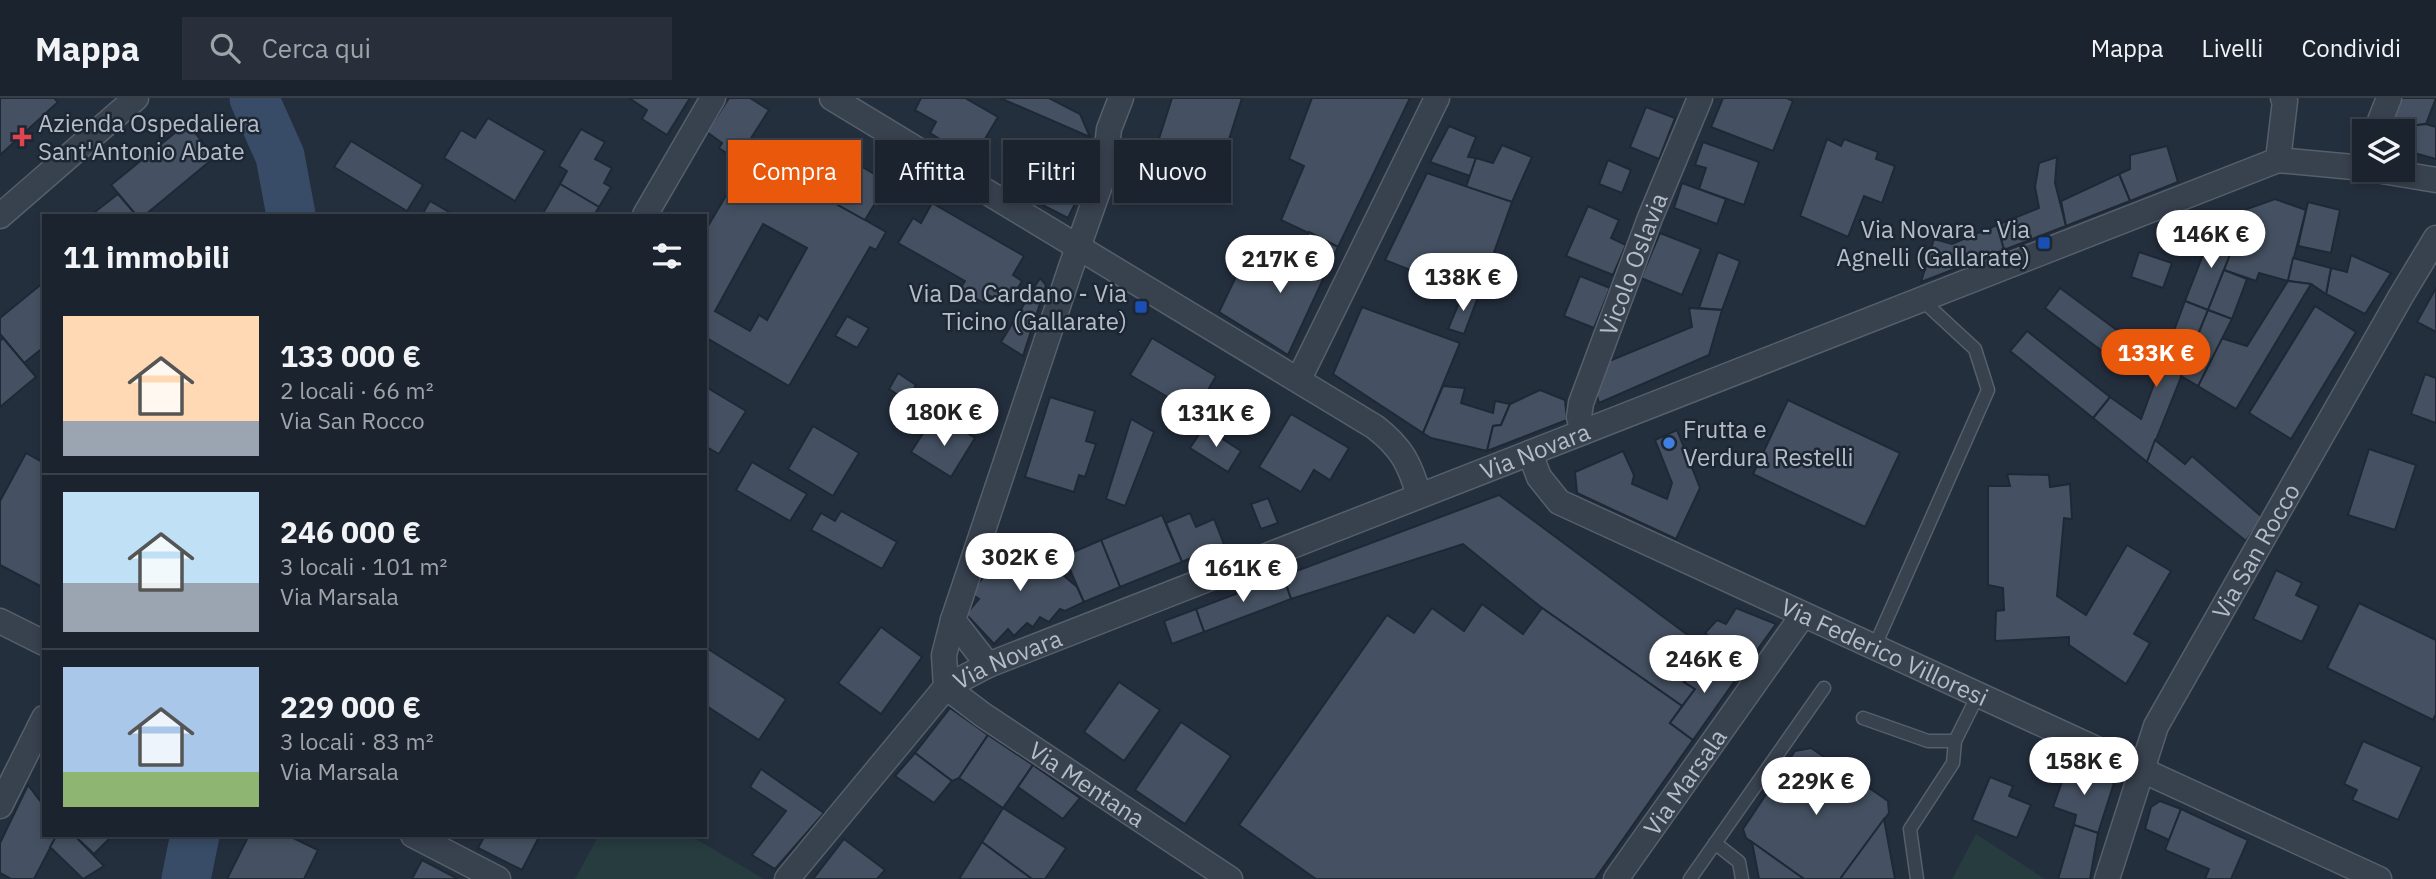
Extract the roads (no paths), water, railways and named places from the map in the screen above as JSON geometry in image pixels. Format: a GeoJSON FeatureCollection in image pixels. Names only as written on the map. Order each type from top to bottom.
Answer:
{"type":"FeatureCollection","features":[{"type":"Feature","properties":{"kind":"street"},"geometry":{"type":"LineString","coordinates":[[0,215],[136,98]]}},
{"type":"Feature","properties":{"kind":"street"},"geometry":{"type":"LineString","coordinates":[[646,214],[713,98]]}},
{"type":"Feature","properties":{"kind":"street"},"geometry":{"type":"LineString","coordinates":[[832,98],[1299,379],[1394,442],[1412,471],[1419,496]]}},
{"type":"Feature","properties":{"kind":"street"},"geometry":{"type":"LineString","coordinates":[[946,687],[944,655],[953,620],[1104,174],[1110,129],[1121,98]]}},
{"type":"Feature","properties":{"kind":"street"},"geometry":{"type":"LineString","coordinates":[[1299,379],[1437,98]]}},
{"type":"Feature","properties":{"kind":"street","name":"Vicolo Oslavia"},"geometry":{"type":"LineString","coordinates":[[1583,432],[1579,417],[1581,403],[1650,219],[1700,98]]}},
{"type":"Feature","properties":{"kind":"street"},"geometry":{"type":"LineString","coordinates":[[2278,160],[2285,101],[2283,98]]}},
{"type":"Feature","properties":{"kind":"street"},"geometry":{"type":"LineString","coordinates":[[2380,119],[2389,98]]}},
{"type":"Feature","properties":{"kind":"street","name":"Via Novara"},"geometry":{"type":"LineString","coordinates":[[787,879],[946,687],[988,665],[2278,160],[2352,163]]}},
{"type":"Feature","properties":{"kind":"street","name":"Via Novara"},"geometry":{"type":"LineString","coordinates":[[2415,175],[2436,180]]}},
{"type":"Feature","properties":{"kind":"street","name":"Via San Rocco"},"geometry":{"type":"LineString","coordinates":[[2107,879],[2156,726],[2436,238]]}},
{"type":"Feature","properties":{"kind":"street","name":"Via Federico Villoresi"},"geometry":{"type":"LineString","coordinates":[[1530,453],[1539,477],[1559,502],[2379,879]]}},
{"type":"Feature","properties":{"kind":"street","name":"Via Marsala"},"geometry":{"type":"LineString","coordinates":[[1616,879],[1803,615]]}},
{"type":"Feature","properties":{"kind":"street"},"geometry":{"type":"LineString","coordinates":[[953,620],[988,665]]}},
{"type":"Feature","properties":{"kind":"street"},"geometry":{"type":"LineString","coordinates":[[0,621],[42,642]]}},
{"type":"Feature","properties":{"kind":"street","name":"Via Mentana"},"geometry":{"type":"LineString","coordinates":[[946,687],[983,715],[1230,879]]}},
{"type":"Feature","properties":{"kind":"street"},"geometry":{"type":"LineString","coordinates":[[0,806],[42,722]]}},
{"type":"Feature","properties":{"kind":"street"},"geometry":{"type":"LineString","coordinates":[[417,837],[493,878]]}},
{"type":"Feature","properties":{"kind":"lane"},"geometry":{"type":"LineString","coordinates":[[1874,648],[1988,390],[1975,349],[1922,300]]}},
{"type":"Feature","properties":{"kind":"lane"},"geometry":{"type":"LineString","coordinates":[[1690,879],[1825,688]]}},
{"type":"Feature","properties":{"kind":"lane"},"geometry":{"type":"LineString","coordinates":[[1917,879],[1910,829],[1953,763],[1955,741],[1978,695]]}},
{"type":"Feature","properties":{"kind":"lane"},"geometry":{"type":"LineString","coordinates":[[1863,718],[1928,741],[1955,741]]}},
{"type":"Feature","properties":{"kind":"lane"},"geometry":{"type":"LineString","coordinates":[[1715,843],[1740,862],[1742,879]]}},
{"type":"Feature","properties":{"kind":"waterway"},"geometry":{"type":"LineString","coordinates":[[254,98],[280,156],[291,214]]}},
{"type":"Feature","properties":{"kind":"waterway"},"geometry":{"type":"LineString","coordinates":[[186,879],[195,837]]}},
{"type":"Feature","properties":{"kind":"place","name":"Azienda Ospedaliera Sant'Antonio Abate"},"geometry":{"type":"Point","coordinates":[22,137]}},
{"type":"Feature","properties":{"kind":"place","name":"Via Novara - Via Agnelli (Gallarate)"},"geometry":{"type":"Point","coordinates":[2044,243]}},
{"type":"Feature","properties":{"kind":"place","name":"Via Da Cardano - Via Ticino (Gallarate)"},"geometry":{"type":"Point","coordinates":[1141,307]}},
{"type":"Feature","properties":{"kind":"place","name":"Frutta e Verdura Restelli"},"geometry":{"type":"Point","coordinates":[1669,443]}}]}
